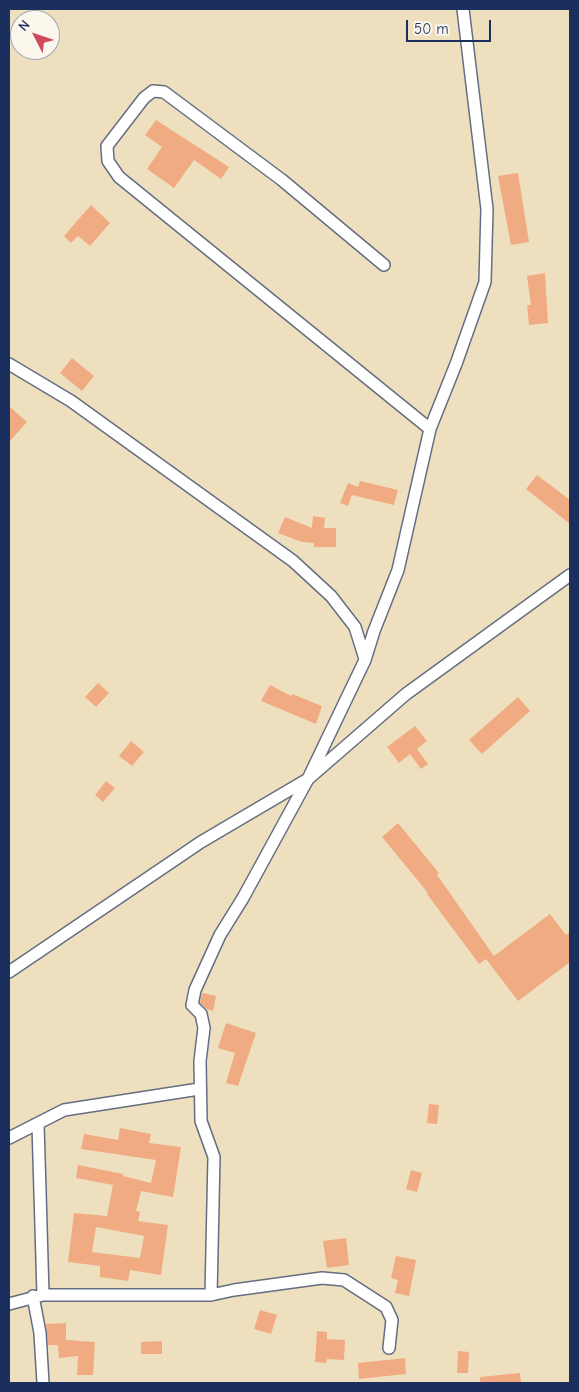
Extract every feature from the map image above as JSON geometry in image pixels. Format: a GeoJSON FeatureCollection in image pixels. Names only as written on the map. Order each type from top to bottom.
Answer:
{"type":"FeatureCollection","features":[{"type":"Feature","properties":{"kind":"street"},"geometry":{"type":"LineString","coordinates":[[211,1296],[214,1157],[201,1121],[199,1089],[204,1028],[201,1014],[192,1004],[195,990],[220,935],[243,898],[308,779],[365,660],[374,630],[398,570],[430,429],[456,364],[485,282],[487,209],[463,9]]}},
{"type":"Feature","properties":{"kind":"street"},"geometry":{"type":"LineString","coordinates":[[384,265],[282,180],[164,92],[153,91],[144,98],[107,146],[108,161],[118,177],[430,429]]}},
{"type":"Feature","properties":{"kind":"street"},"geometry":{"type":"LineString","coordinates":[[9,364],[71,402],[294,561],[332,596],[356,626],[365,660]]}},
{"type":"Feature","properties":{"kind":"street"},"geometry":{"type":"LineString","coordinates":[[9,972],[201,842],[308,779],[406,694],[570,575]]}},
{"type":"Feature","properties":{"kind":"street"},"geometry":{"type":"LineString","coordinates":[[356,626],[374,630]]}},
{"type":"Feature","properties":{"kind":"street"},"geometry":{"type":"LineString","coordinates":[[9,1138],[64,1110],[199,1089]]}},
{"type":"Feature","properties":{"kind":"street"},"geometry":{"type":"LineString","coordinates":[[38,1124],[38,1295],[43,1383]]}},
{"type":"Feature","properties":{"kind":"street"},"geometry":{"type":"LineString","coordinates":[[9,1304],[38,1295],[211,1296],[302,1280],[322,1278],[344,1280],[386,1307],[392,1320],[389,1348]]}},
{"type":"Feature","properties":{"kind":"building"},"geometry":{"type":"Polygon","coordinates":[[[156,120],[229,167],[221,179],[194,160],[174,188],[147,169],[162,147],[145,135],[156,120]]]}},
{"type":"Feature","properties":{"kind":"building"},"geometry":{"type":"Polygon","coordinates":[[[518,173],[529,242],[511,245],[498,176],[518,173]]]}},
{"type":"Feature","properties":{"kind":"building"},"geometry":{"type":"Polygon","coordinates":[[[91,205],[110,223],[90,246],[78,236],[71,243],[64,236],[91,205]]]}},
{"type":"Feature","properties":{"kind":"building"},"geometry":{"type":"Polygon","coordinates":[[[545,273],[548,323],[529,325],[527,305],[531,305],[527,276],[545,273]]]}},
{"type":"Feature","properties":{"kind":"building"},"geometry":{"type":"Polygon","coordinates":[[[72,358],[94,376],[82,391],[60,373],[72,358]]]}},
{"type":"Feature","properties":{"kind":"building"},"geometry":{"type":"Polygon","coordinates":[[[9,406],[27,422],[9,442],[9,406]]]}},
{"type":"Feature","properties":{"kind":"building"},"geometry":{"type":"Polygon","coordinates":[[[537,475],[570,500],[570,524],[526,489],[537,475]]]}},
{"type":"Feature","properties":{"kind":"building"},"geometry":{"type":"Polygon","coordinates":[[[360,481],[398,490],[394,505],[352,495],[348,506],[340,503],[348,483],[358,487],[360,481]]]}},
{"type":"Feature","properties":{"kind":"building"},"geometry":{"type":"Polygon","coordinates":[[[313,516],[325,518],[324,528],[336,528],[336,547],[314,547],[314,543],[302,542],[278,533],[285,517],[312,528],[313,516]]]}},
{"type":"Feature","properties":{"kind":"building"},"geometry":{"type":"Polygon","coordinates":[[[98,683],[109,693],[96,707],[85,697],[98,683]]]}},
{"type":"Feature","properties":{"kind":"building"},"geometry":{"type":"Polygon","coordinates":[[[270,685],[291,696],[292,694],[322,706],[316,724],[261,701],[270,685]]]}},
{"type":"Feature","properties":{"kind":"building"},"geometry":{"type":"Polygon","coordinates":[[[518,697],[530,711],[482,754],[469,740],[518,697]]]}},
{"type":"Feature","properties":{"kind":"building"},"geometry":{"type":"Polygon","coordinates":[[[415,726],[427,741],[417,749],[428,764],[421,769],[410,754],[399,763],[387,747],[415,726]]]}},
{"type":"Feature","properties":{"kind":"building"},"geometry":{"type":"Polygon","coordinates":[[[131,741],[144,752],[132,766],[119,756],[131,741]]]}},
{"type":"Feature","properties":{"kind":"building"},"geometry":{"type":"Polygon","coordinates":[[[106,781],[115,788],[103,802],[95,795],[106,781]]]}},
{"type":"Feature","properties":{"kind":"building"},"geometry":{"type":"Polygon","coordinates":[[[398,823],[439,873],[437,875],[494,956],[550,914],[566,935],[570,932],[570,962],[518,1001],[486,959],[479,964],[428,893],[382,837],[398,823]]]}},
{"type":"Feature","properties":{"kind":"building"},"geometry":{"type":"Polygon","coordinates":[[[202,993],[216,996],[213,1011],[200,1003],[202,993]]]}},
{"type":"Feature","properties":{"kind":"building"},"geometry":{"type":"Polygon","coordinates":[[[226,1023],[256,1033],[238,1086],[226,1083],[235,1053],[218,1048],[226,1023]]]}},
{"type":"Feature","properties":{"kind":"building"},"geometry":{"type":"Polygon","coordinates":[[[429,1104],[439,1105],[437,1124],[427,1123],[429,1104]]]}},
{"type":"Feature","properties":{"kind":"building"},"geometry":{"type":"Polygon","coordinates":[[[120,1128],[151,1134],[149,1143],[181,1147],[173,1197],[141,1191],[136,1211],[140,1212],[138,1221],[168,1225],[161,1275],[130,1270],[128,1281],[100,1277],[100,1266],[68,1262],[74,1213],[107,1216],[113,1185],[76,1178],[78,1165],[123,1174],[123,1176],[151,1183],[156,1160],[81,1149],[84,1134],[118,1140],[120,1128]],[[96,1227],[92,1252],[140,1258],[144,1236],[96,1227]]]}},
{"type":"Feature","properties":{"kind":"building"},"geometry":{"type":"Polygon","coordinates":[[[411,1170],[422,1173],[417,1192],[406,1189],[411,1170]]]}},
{"type":"Feature","properties":{"kind":"building"},"geometry":{"type":"Polygon","coordinates":[[[346,1238],[349,1265],[327,1268],[323,1241],[346,1238]]]}},
{"type":"Feature","properties":{"kind":"building"},"geometry":{"type":"Polygon","coordinates":[[[396,1256],[416,1260],[409,1296],[395,1293],[398,1280],[391,1278],[396,1256]]]}},
{"type":"Feature","properties":{"kind":"building"},"geometry":{"type":"Polygon","coordinates":[[[260,1310],[277,1315],[271,1334],[254,1329],[260,1310]]]}},
{"type":"Feature","properties":{"kind":"building"},"geometry":{"type":"Polygon","coordinates":[[[66,1323],[66,1340],[95,1342],[93,1375],[77,1375],[78,1356],[59,1358],[58,1345],[48,1345],[46,1324],[66,1323]]]}},
{"type":"Feature","properties":{"kind":"building"},"geometry":{"type":"Polygon","coordinates":[[[317,1331],[327,1332],[327,1339],[345,1340],[344,1360],[327,1359],[326,1363],[315,1362],[317,1331]]]}},
{"type":"Feature","properties":{"kind":"building"},"geometry":{"type":"Polygon","coordinates":[[[162,1341],[162,1354],[141,1354],[141,1342],[162,1341]]]}},
{"type":"Feature","properties":{"kind":"building"},"geometry":{"type":"Polygon","coordinates":[[[458,1351],[469,1352],[468,1373],[457,1373],[458,1351]]]}},
{"type":"Feature","properties":{"kind":"building"},"geometry":{"type":"Polygon","coordinates":[[[405,1358],[406,1374],[359,1379],[358,1363],[405,1358]]]}},
{"type":"Feature","properties":{"kind":"building"},"geometry":{"type":"Polygon","coordinates":[[[520,1373],[521,1383],[480,1383],[480,1377],[520,1373]]]}}]}
